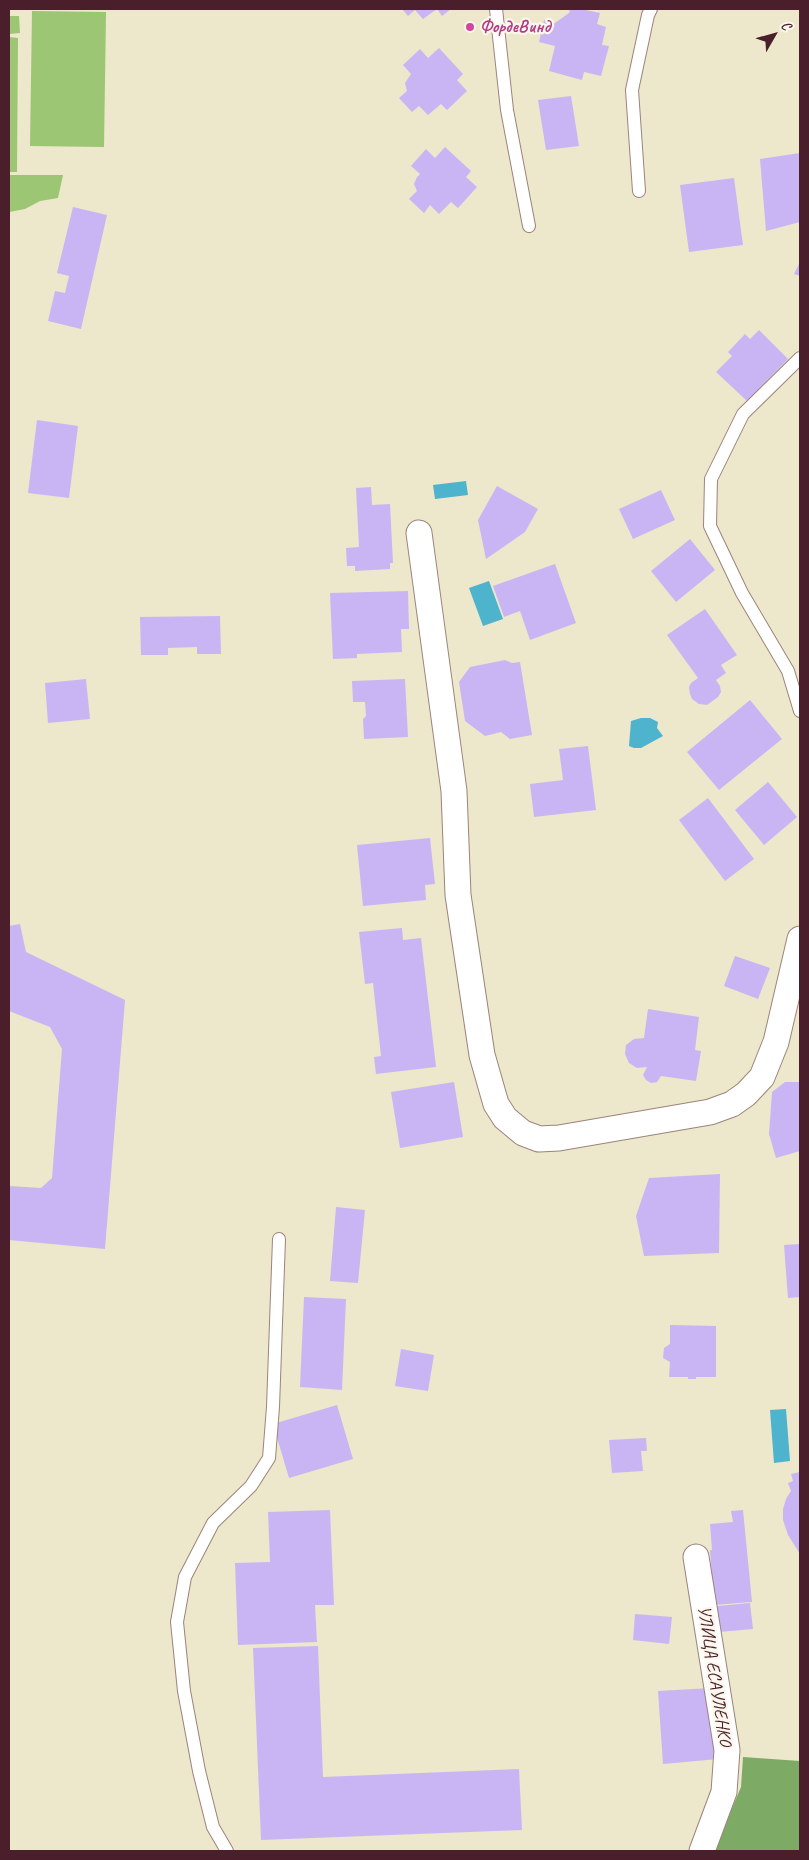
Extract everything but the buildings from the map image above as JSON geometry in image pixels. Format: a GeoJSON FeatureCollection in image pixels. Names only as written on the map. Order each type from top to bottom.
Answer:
{"type":"FeatureCollection","features":[{"type":"Feature","properties":{"kind":"street"},"geometry":{"type":"LineString","coordinates":[[419,533],[454,791],[460,914],[482,1055],[496,1104],[505,1118],[523,1133],[539,1139],[559,1138],[710,1112],[732,1104],[746,1094],[762,1077],[776,1042],[800,939]]}},
{"type":"Feature","properties":{"kind":"street","name":"УЛИЦА ЕСАУЛЕНКО"},"geometry":{"type":"LineString","coordinates":[[696,1557],[727,1750],[724,1792],[702,1851]]}},
{"type":"Feature","properties":{"kind":"lane"},"geometry":{"type":"LineString","coordinates":[[496,9],[507,110],[529,226]]}},
{"type":"Feature","properties":{"kind":"lane"},"geometry":{"type":"LineString","coordinates":[[639,191],[632,90],[648,15],[651,9]]}},
{"type":"Feature","properties":{"kind":"lane"},"geometry":{"type":"LineString","coordinates":[[800,358],[743,414],[711,480],[710,526],[742,593],[788,671],[800,711]]}},
{"type":"Feature","properties":{"kind":"lane"},"geometry":{"type":"LineString","coordinates":[[227,1851],[213,1827],[199,1770],[184,1691],[177,1622],[185,1577],[213,1523],[251,1486],[269,1458],[273,1407],[279,1239]]}},
{"type":"Feature","properties":{"kind":"green space"},"geometry":{"type":"Polygon","coordinates":[[[32,11],[106,12],[104,147],[30,146],[32,11]]]}},
{"type":"Feature","properties":{"kind":"green space"},"geometry":{"type":"Polygon","coordinates":[[[9,16],[19,16],[20,33],[9,34],[9,16]]]}},
{"type":"Feature","properties":{"kind":"green space"},"geometry":{"type":"Polygon","coordinates":[[[9,37],[18,38],[17,172],[9,172],[9,37]]]}},
{"type":"Feature","properties":{"kind":"green space"},"geometry":{"type":"Polygon","coordinates":[[[9,175],[63,175],[58,198],[40,201],[25,209],[9,212],[9,175]]]}},
{"type":"Feature","properties":{"kind":"green space"},"geometry":{"type":"Polygon","coordinates":[[[743,1757],[800,1761],[800,1851],[714,1851],[741,1787],[743,1757]]]}},
{"type":"Feature","properties":{"kind":"water"},"geometry":{"type":"Polygon","coordinates":[[[466,481],[468,495],[435,499],[433,485],[466,481]]]}},
{"type":"Feature","properties":{"kind":"water"},"geometry":{"type":"Polygon","coordinates":[[[489,581],[503,619],[483,626],[469,588],[489,581]]]}},
{"type":"Feature","properties":{"kind":"water"},"geometry":{"type":"Polygon","coordinates":[[[650,718],[658,722],[657,728],[663,736],[641,748],[634,748],[629,746],[631,721],[650,718]]]}},
{"type":"Feature","properties":{"kind":"water"},"geometry":{"type":"Polygon","coordinates":[[[786,1409],[790,1461],[774,1463],[770,1410],[786,1409]]]}},
{"type":"Feature","properties":{"kind":"place","name":"ФордеВинд"},"geometry":{"type":"Point","coordinates":[470,27]}}]}
